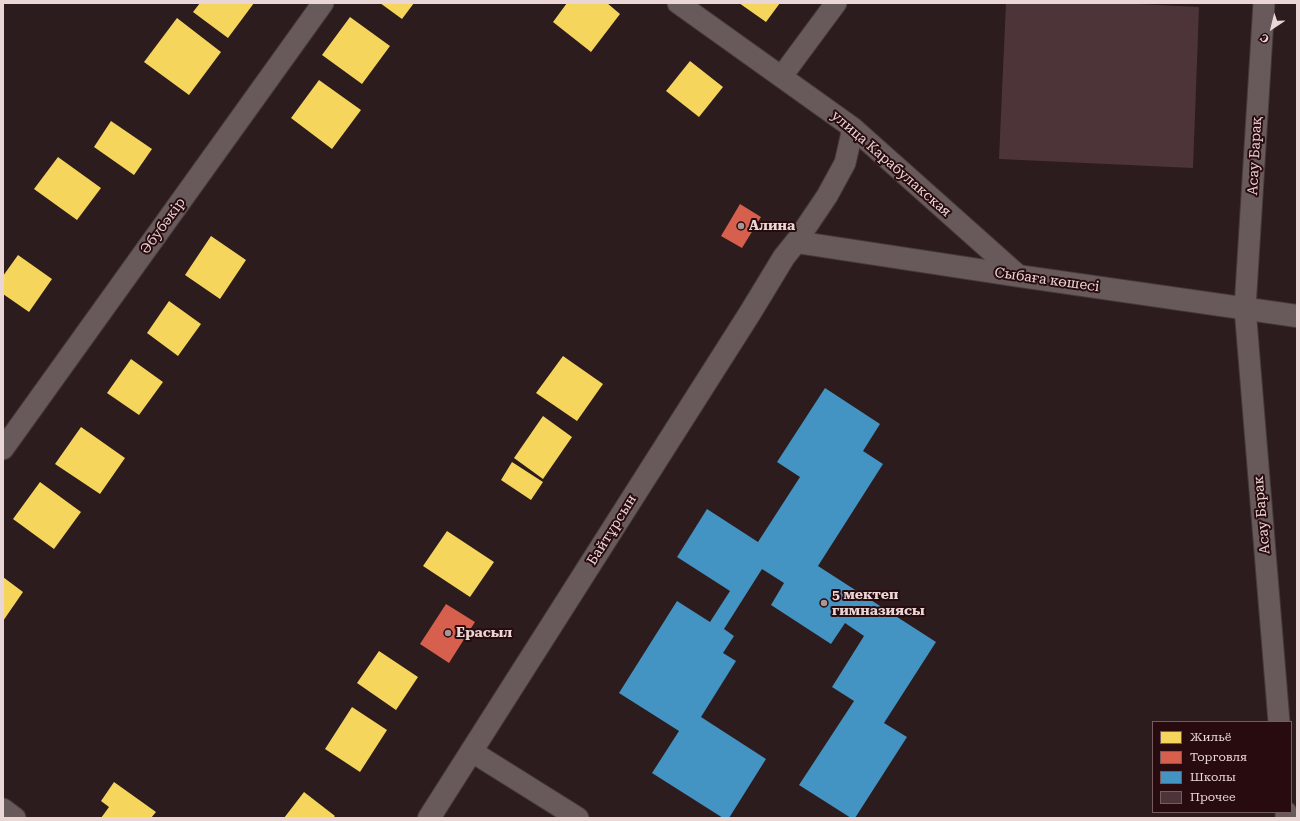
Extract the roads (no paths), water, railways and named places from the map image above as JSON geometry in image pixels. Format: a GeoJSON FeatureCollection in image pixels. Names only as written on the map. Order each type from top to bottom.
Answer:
{"type":"FeatureCollection","features":[{"type":"Feature","properties":{"kind":"street","name":"Әбубәкір"},"geometry":{"type":"LineString","coordinates":[[3,449],[323,3]]}},
{"type":"Feature","properties":{"kind":"street","name":"улица Карабулакская"},"geometry":{"type":"LineString","coordinates":[[678,3],[853,128],[1018,276]]}},
{"type":"Feature","properties":{"kind":"street"},"geometry":{"type":"LineString","coordinates":[[782,76],[836,3]]}},
{"type":"Feature","properties":{"kind":"street","name":"Асау Барақ"},"geometry":{"type":"LineString","coordinates":[[1245,308],[1264,3]]}},
{"type":"Feature","properties":{"kind":"street"},"geometry":{"type":"LineString","coordinates":[[796,242],[827,196],[845,163],[853,128]]}},
{"type":"Feature","properties":{"kind":"street","name":"Сыбаға көшесі"},"geometry":{"type":"LineString","coordinates":[[796,242],[1297,316]]}},
{"type":"Feature","properties":{"kind":"street","name":"Байтұрсын"},"geometry":{"type":"LineString","coordinates":[[429,818],[746,320],[784,257],[796,242]]}},
{"type":"Feature","properties":{"kind":"street","name":"Асау Барак"},"geometry":{"type":"LineString","coordinates":[[1245,308],[1278,721]]}},
{"type":"Feature","properties":{"kind":"street"},"geometry":{"type":"LineString","coordinates":[[471,752],[578,818]]}},
{"type":"Feature","properties":{"kind":"street"},"geometry":{"type":"LineString","coordinates":[[3,809],[15,818]]}},
{"type":"Feature","properties":{"kind":"place","name":"Алина"},"geometry":{"type":"Point","coordinates":[741,226]}},
{"type":"Feature","properties":{"kind":"place","name":"5 мектеп гимназиясы"},"geometry":{"type":"Point","coordinates":[824,603]}},
{"type":"Feature","properties":{"kind":"place","name":"Ерасыл"},"geometry":{"type":"Point","coordinates":[448,633]}}]}
